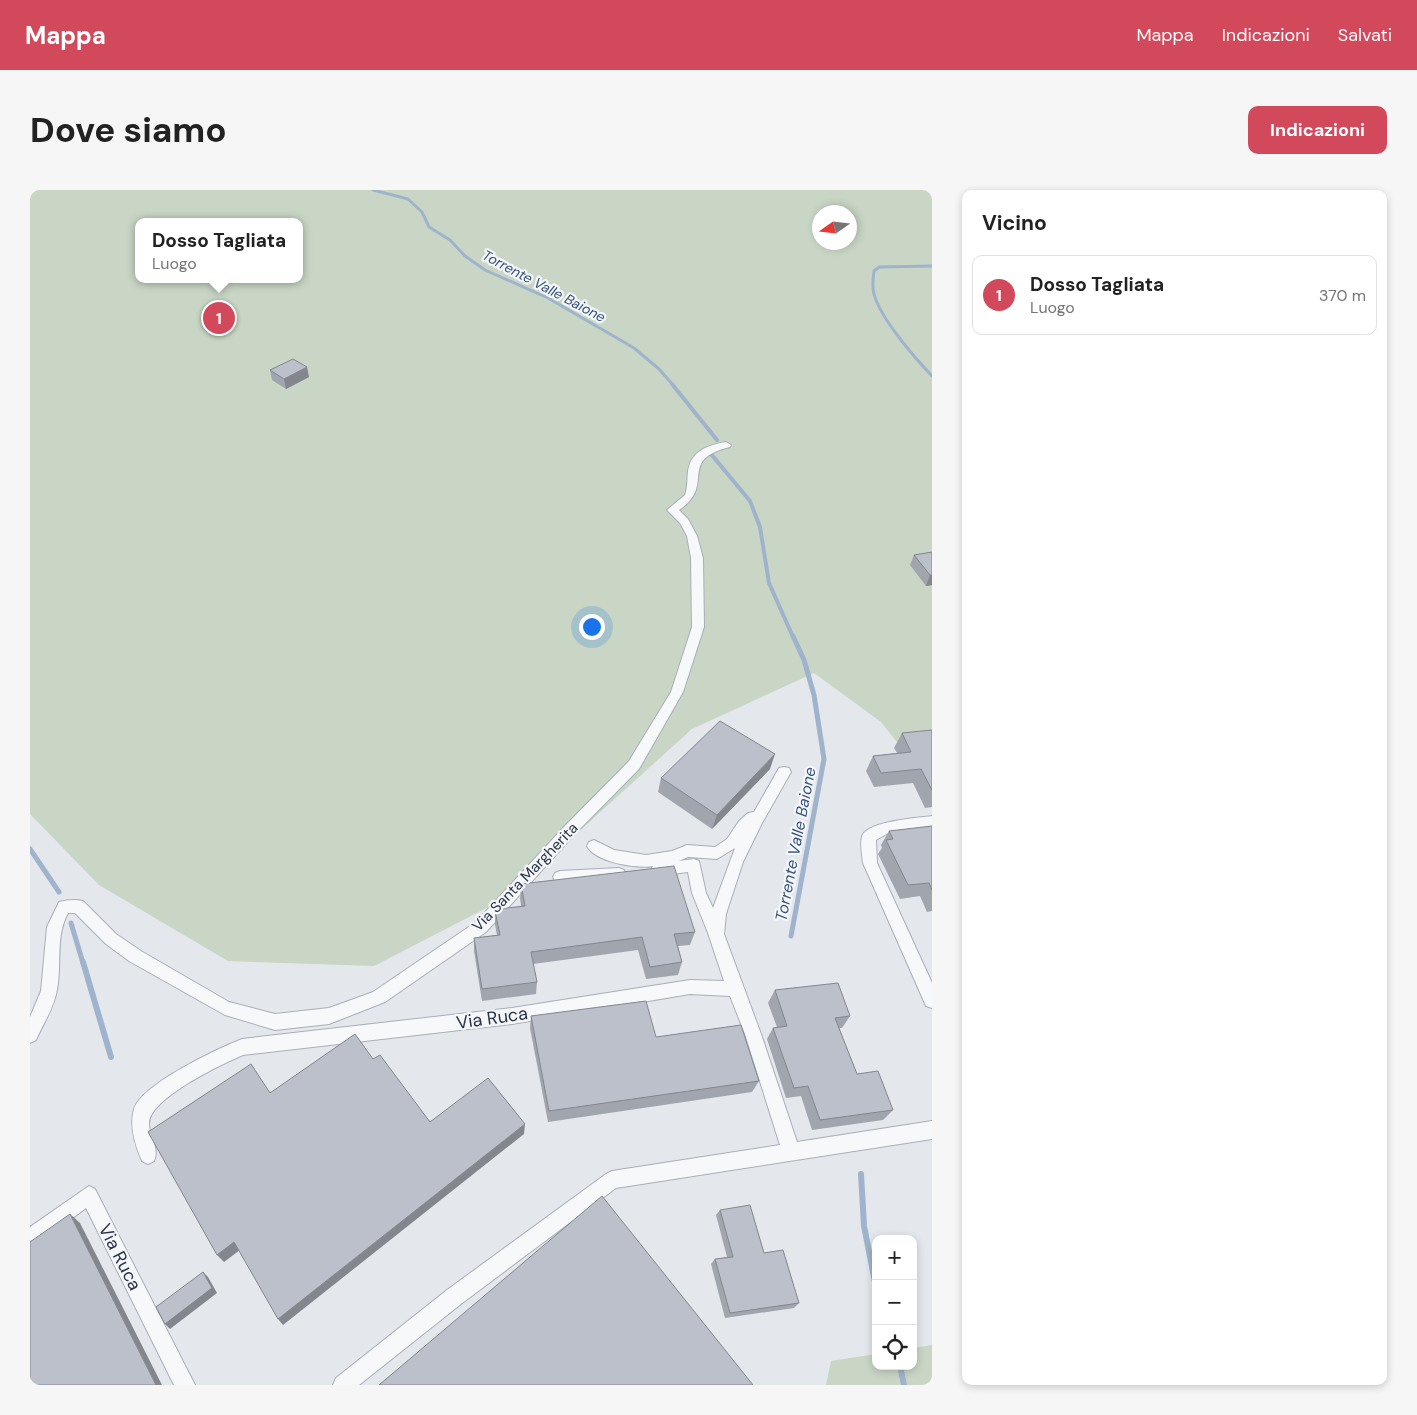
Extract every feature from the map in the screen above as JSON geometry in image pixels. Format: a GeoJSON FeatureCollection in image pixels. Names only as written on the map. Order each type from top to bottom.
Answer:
{"type":"FeatureCollection","features":[{"type":"Feature","properties":{"kind":"street","name":"Via Santa Margherita"},"geometry":{"type":"LineString","coordinates":[[30,1035],[48,992],[51,936],[57,917],[64,907],[78,906],[111,939],[135,956],[225,1008],[275,1022],[329,1016],[379,997],[481,928],[567,833],[634,765],[677,692],[698,627],[697,558],[692,536],[684,522],[672,510],[689,498],[694,483],[694,467],[702,454],[714,446],[726,445]]}},
{"type":"Feature","properties":{"kind":"street"},"geometry":{"type":"LineString","coordinates":[[716,934],[718,914],[736,862],[755,822],[784,772]]}},
{"type":"Feature","properties":{"kind":"street"},"geometry":{"type":"LineString","coordinates":[[594,846],[611,856],[646,861],[673,858],[687,850],[717,853],[732,843],[744,825],[766,806]]}},
{"type":"Feature","properties":{"kind":"street"},"geometry":{"type":"LineString","coordinates":[[932,822],[888,827],[869,837],[870,863],[932,1001]]}},
{"type":"Feature","properties":{"kind":"street"},"geometry":{"type":"LineString","coordinates":[[560,877],[636,874],[694,865],[699,892],[753,1034],[791,1151]]}},
{"type":"Feature","properties":{"kind":"street","name":"Via Ruca"},"geometry":{"type":"LineString","coordinates":[[148,1155],[140,1124],[143,1109],[162,1091],[210,1061],[242,1047],[512,1016],[690,987],[735,990]]}},
{"type":"Feature","properties":{"kind":"street"},"geometry":{"type":"LineString","coordinates":[[343,1385],[454,1297],[612,1180],[791,1151],[930,1133]]}},
{"type":"Feature","properties":{"kind":"street","name":"Via Ruca"},"geometry":{"type":"LineString","coordinates":[[30,1238],[89,1195],[184,1385]]}},
{"type":"Feature","properties":{"kind":"green space"},"geometry":{"type":"Polygon","coordinates":[[[30,190],[932,190],[932,744],[901,747],[881,722],[814,673],[692,729],[504,899],[374,966],[228,961],[99,885],[30,814],[30,190]]]}},
{"type":"Feature","properties":{"kind":"green space"},"geometry":{"type":"Polygon","coordinates":[[[932,1345],[932,1385],[826,1385],[831,1361],[872,1355],[872,1370],[917,1370],[917,1347],[932,1345]]]}},
{"type":"Feature","properties":{"kind":"building"},"geometry":{"type":"Polygon","coordinates":[[[293,359],[307,367],[284,379],[270,370],[293,359]]]}},
{"type":"Feature","properties":{"kind":"building"},"geometry":{"type":"Polygon","coordinates":[[[932,552],[932,575],[930,575],[914,555],[932,552]]]}},
{"type":"Feature","properties":{"kind":"building"},"geometry":{"type":"Polygon","coordinates":[[[720,721],[775,754],[717,815],[661,778],[720,721]]]}},
{"type":"Feature","properties":{"kind":"building"},"geometry":{"type":"Polygon","coordinates":[[[932,730],[932,790],[921,769],[881,773],[873,756],[911,752],[902,733],[932,730]]]}},
{"type":"Feature","properties":{"kind":"building"},"geometry":{"type":"Polygon","coordinates":[[[932,826],[932,890],[929,883],[908,885],[886,840],[893,839],[889,831],[932,826]]]}},
{"type":"Feature","properties":{"kind":"building"},"geometry":{"type":"Polygon","coordinates":[[[674,866],[695,932],[674,934],[682,962],[650,967],[642,937],[531,952],[537,982],[482,989],[474,938],[500,935],[495,911],[525,906],[521,884],[674,866]]]}},
{"type":"Feature","properties":{"kind":"building"},"geometry":{"type":"Polygon","coordinates":[[[838,983],[850,1016],[835,1018],[857,1074],[878,1071],[893,1110],[820,1120],[808,1086],[794,1088],[773,1028],[787,1026],[775,990],[838,983]]]}},
{"type":"Feature","properties":{"kind":"building"},"geometry":{"type":"Polygon","coordinates":[[[646,1001],[656,1037],[741,1025],[759,1081],[549,1111],[531,1016],[646,1001]]]}},
{"type":"Feature","properties":{"kind":"building"},"geometry":{"type":"Polygon","coordinates":[[[355,1034],[373,1059],[380,1055],[430,1122],[488,1078],[525,1124],[278,1319],[234,1242],[217,1255],[148,1132],[251,1064],[270,1093],[355,1034]]]}},
{"type":"Feature","properties":{"kind":"building"},"geometry":{"type":"Polygon","coordinates":[[[602,1196],[753,1385],[379,1385],[602,1196]]]}},
{"type":"Feature","properties":{"kind":"building"},"geometry":{"type":"Polygon","coordinates":[[[750,1205],[764,1253],[783,1250],[799,1303],[730,1313],[715,1259],[733,1257],[720,1210],[750,1205]]]}},
{"type":"Feature","properties":{"kind":"building"},"geometry":{"type":"Polygon","coordinates":[[[70,1214],[156,1385],[30,1385],[30,1242],[70,1214]]]}},
{"type":"Feature","properties":{"kind":"building"},"geometry":{"type":"Polygon","coordinates":[[[203,1272],[212,1288],[165,1324],[156,1307],[203,1272]]]}},
{"type":"Feature","properties":{"kind":"waterway","name":"Torrente Valle Baione"},"geometry":{"type":"LineString","coordinates":[[373,190],[408,199],[422,212],[429,227],[450,240],[465,256],[485,270],[548,298],[634,348],[659,369],[673,385]]}},
{"type":"Feature","properties":{"kind":"waterway"},"geometry":{"type":"LineString","coordinates":[[932,266],[879,267],[874,271],[873,285],[874,294],[883,314],[932,376]]}},
{"type":"Feature","properties":{"kind":"waterway","name":"Torrente Valle Baione"},"geometry":{"type":"LineString","coordinates":[[672,384],[717,440]]}},
{"type":"Feature","properties":{"kind":"waterway","name":"Torrente Valle Baione"},"geometry":{"type":"LineString","coordinates":[[711,454],[750,501],[760,527],[769,583],[793,637]]}},
{"type":"Feature","properties":{"kind":"waterway","name":"Torrente Valle Baione"},"geometry":{"type":"LineString","coordinates":[[791,936],[824,759],[814,695],[804,660],[793,636]]}},
{"type":"Feature","properties":{"kind":"waterway"},"geometry":{"type":"LineString","coordinates":[[30,849],[59,892]]}},
{"type":"Feature","properties":{"kind":"waterway"},"geometry":{"type":"LineString","coordinates":[[71,923],[83,963]]}},
{"type":"Feature","properties":{"kind":"waterway"},"geometry":{"type":"LineString","coordinates":[[83,962],[111,1057]]}},
{"type":"Feature","properties":{"kind":"waterway","name":"Torrente Valle Baione"},"geometry":{"type":"LineString","coordinates":[[861,1174],[864,1226],[875,1280]]}},
{"type":"Feature","properties":{"kind":"waterway","name":"Torrente Valle Baione"},"geometry":{"type":"LineString","coordinates":[[901,1370],[904,1385]]}},
{"type":"Feature","properties":{"kind":"place","name":"Dosso Tagliata"},"geometry":{"type":"Point","coordinates":[219,318]}}]}
